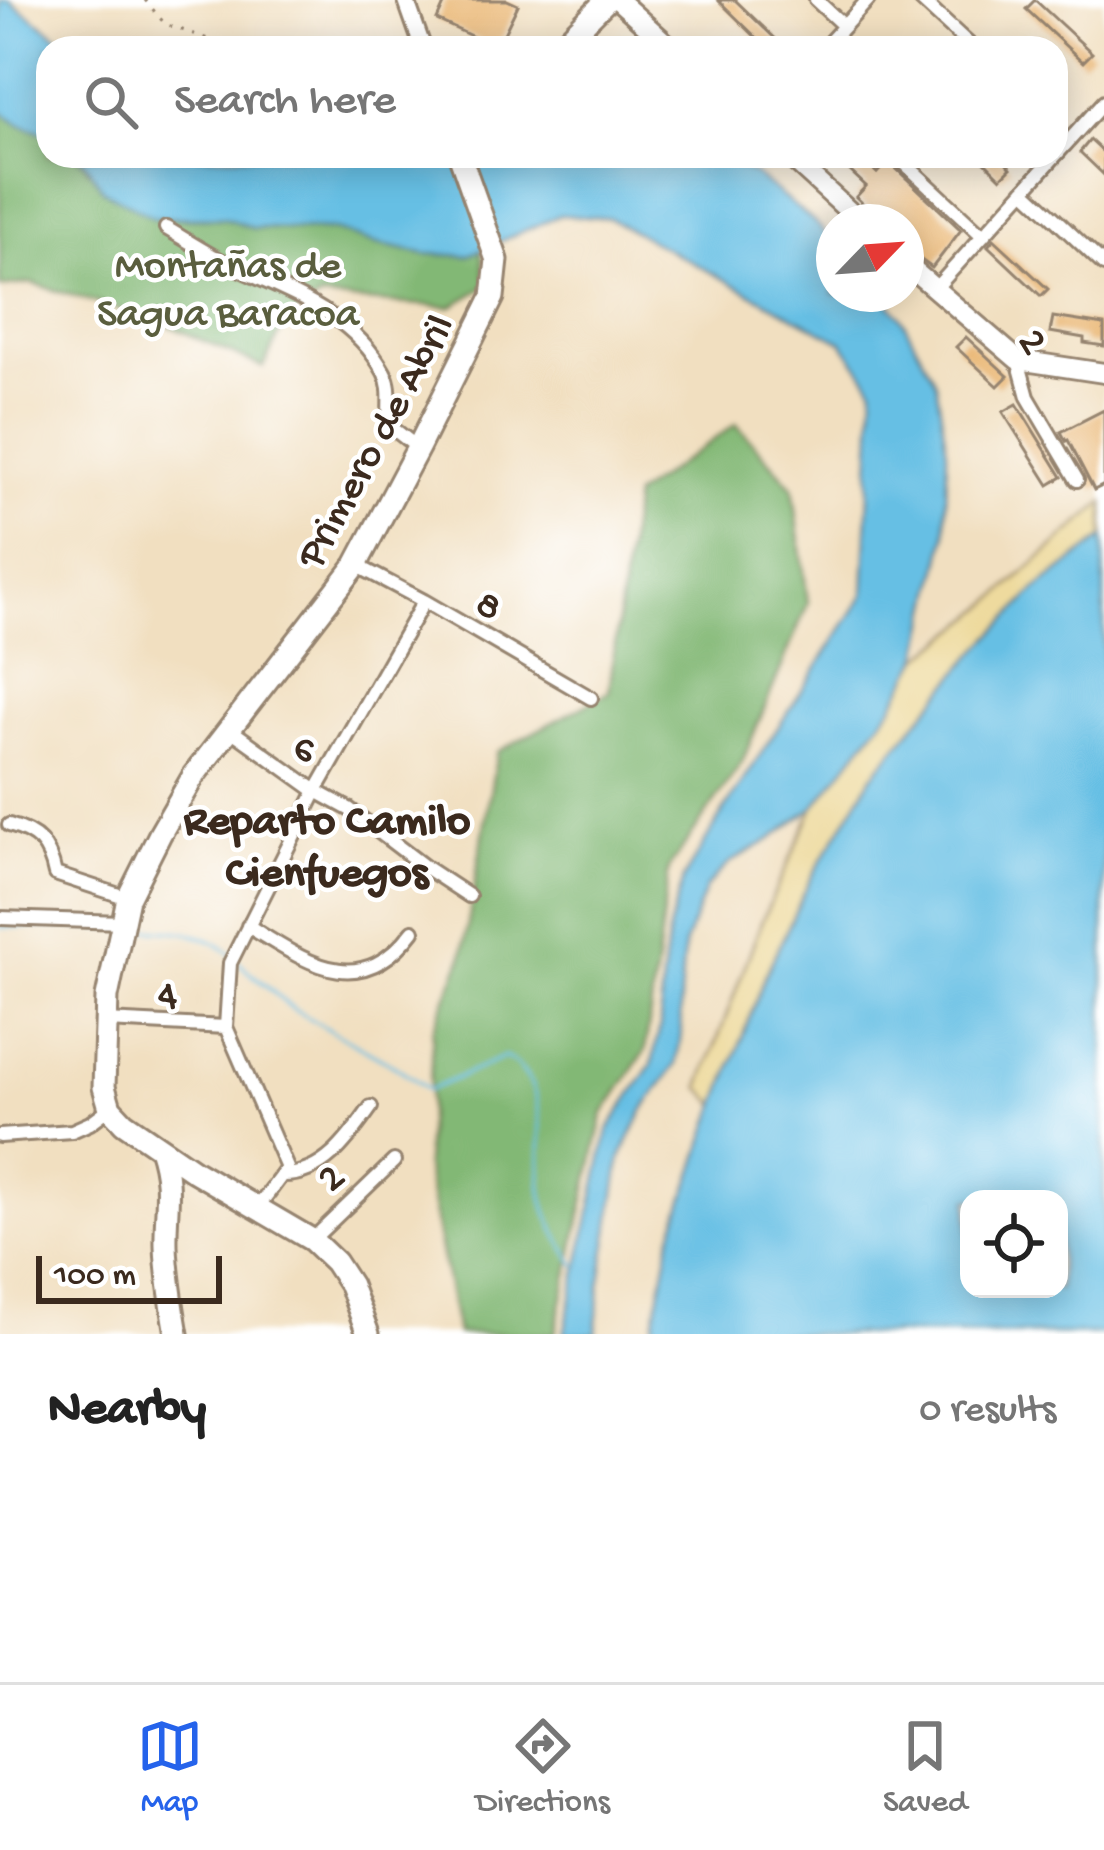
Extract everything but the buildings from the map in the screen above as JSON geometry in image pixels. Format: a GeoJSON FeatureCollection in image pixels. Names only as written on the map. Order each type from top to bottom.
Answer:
{"type":"FeatureCollection","features":[{"type":"Feature","properties":{"kind":"main road"},"geometry":{"type":"LineString","coordinates":[[571,36],[607,0]]}},
{"type":"Feature","properties":{"kind":"main road"},"geometry":{"type":"LineString","coordinates":[[617,0],[658,36]]}},
{"type":"Feature","properties":{"kind":"main road","name":"Primero de Abril"},"geometry":{"type":"LineString","coordinates":[[110,1108],[104,1087],[106,997],[128,898],[194,775],[356,565],[493,297],[497,260],[464,168]]}},
{"type":"Feature","properties":{"kind":"main road"},"geometry":{"type":"LineString","coordinates":[[802,168],[841,204]]}},
{"type":"Feature","properties":{"kind":"main road","name":"2"},"geometry":{"type":"LineString","coordinates":[[924,281],[1018,360]]}},
{"type":"Feature","properties":{"kind":"main road"},"geometry":{"type":"LineString","coordinates":[[1018,360],[1104,374]]}},
{"type":"Feature","properties":{"kind":"main road"},"geometry":{"type":"LineString","coordinates":[[110,1108],[124,1124],[194,1171],[312,1240],[350,1285],[368,1334]]}},
{"type":"Feature","properties":{"kind":"main road"},"geometry":{"type":"LineString","coordinates":[[160,1148],[167,1171],[166,1240],[177,1334]]}},
{"type":"Feature","properties":{"kind":"main road"},"geometry":{"type":"LineString","coordinates":[[170,1212],[194,1171]]}},
{"type":"Feature","properties":{"kind":"street"},"geometry":{"type":"LineString","coordinates":[[406,0],[419,36]]}},
{"type":"Feature","properties":{"kind":"street"},"geometry":{"type":"LineString","coordinates":[[816,0],[844,26]]}},
{"type":"Feature","properties":{"kind":"street"},"geometry":{"type":"LineString","coordinates":[[835,36],[868,0]]}},
{"type":"Feature","properties":{"kind":"street"},"geometry":{"type":"LineString","coordinates":[[922,0],[960,36]]}},
{"type":"Feature","properties":{"kind":"street"},"geometry":{"type":"LineString","coordinates":[[1068,142],[1104,102]]}},
{"type":"Feature","properties":{"kind":"street"},"geometry":{"type":"LineString","coordinates":[[910,168],[983,236]]}},
{"type":"Feature","properties":{"kind":"street"},"geometry":{"type":"LineString","coordinates":[[934,290],[1045,168]]}},
{"type":"Feature","properties":{"kind":"street"},"geometry":{"type":"LineString","coordinates":[[1024,190],[1104,265]]}},
{"type":"Feature","properties":{"kind":"street"},"geometry":{"type":"LineString","coordinates":[[166,228],[338,318],[386,374],[391,427],[418,448]]}},
{"type":"Feature","properties":{"kind":"street","name":"2"},"geometry":{"type":"LineString","coordinates":[[1018,360],[1028,397],[1077,480]]}},
{"type":"Feature","properties":{"kind":"street","name":"8"},"geometry":{"type":"LineString","coordinates":[[356,565],[591,698]]}},
{"type":"Feature","properties":{"kind":"street"},"geometry":{"type":"LineString","coordinates":[[259,1207],[287,1168],[226,1027],[230,963],[316,791],[424,601]]}},
{"type":"Feature","properties":{"kind":"street","name":"6"},"geometry":{"type":"LineString","coordinates":[[228,728],[469,896]]}},
{"type":"Feature","properties":{"kind":"street"},"geometry":{"type":"LineString","coordinates":[[9,825],[31,831],[51,854],[55,874],[128,898]]}},
{"type":"Feature","properties":{"kind":"street"},"geometry":{"type":"LineString","coordinates":[[0,918],[121,929]]}},
{"type":"Feature","properties":{"kind":"street"},"geometry":{"type":"LineString","coordinates":[[248,926],[311,964],[333,970],[358,970],[374,964],[413,931]]}},
{"type":"Feature","properties":{"kind":"street","name":"4"},"geometry":{"type":"LineString","coordinates":[[106,1021],[226,1027]]}},
{"type":"Feature","properties":{"kind":"street"},"geometry":{"type":"LineString","coordinates":[[283,1175],[298,1175],[338,1151],[371,1107]]}},
{"type":"Feature","properties":{"kind":"street"},"geometry":{"type":"LineString","coordinates":[[0,1136],[73,1131],[110,1108]]}},
{"type":"Feature","properties":{"kind":"street","name":"2"},"geometry":{"type":"LineString","coordinates":[[312,1240],[394,1160]]}},
{"type":"Feature","properties":{"kind":"path"},"geometry":{"type":"LineString","coordinates":[[145,0],[165,24],[200,36]]}},
{"type":"Feature","properties":{"kind":"green space","name":"Montañas de Sagua Baracoa"},"geometry":{"type":"Polygon","coordinates":[[[0,111],[36,130],[36,168],[87,168],[154,218],[224,218],[252,228],[335,230],[377,244],[467,256],[481,250],[487,286],[451,307],[321,298],[287,318],[263,367],[161,322],[31,283],[0,287],[0,111]]]}},
{"type":"Feature","properties":{"kind":"green space"},"geometry":{"type":"Polygon","coordinates":[[[736,424],[793,487],[808,603],[742,762],[669,868],[645,1051],[603,1115],[555,1334],[457,1334],[425,1164],[433,1030],[462,959],[497,752],[609,692],[634,496],[736,424]]]}},
{"type":"Feature","properties":{"kind":"sand"},"geometry":{"type":"Polygon","coordinates":[[[1104,502],[1104,537],[1037,589],[969,660],[873,775],[811,878],[766,974],[717,1105],[700,1087],[762,920],[814,807],[892,707],[919,659],[980,612],[1104,502]]]}},
{"type":"Feature","properties":{"kind":"water"},"geometry":{"type":"Polygon","coordinates":[[[0,0],[9,0],[58,36],[36,36],[36,130],[0,111],[0,0]]]}},
{"type":"Feature","properties":{"kind":"water"},"geometry":{"type":"Polygon","coordinates":[[[89,168],[740,168],[816,223],[816,312],[897,312],[936,382],[947,450],[946,537],[919,659],[892,707],[814,807],[731,862],[706,887],[684,946],[676,1065],[644,1109],[621,1157],[596,1334],[564,1334],[608,1130],[652,1064],[669,927],[683,879],[864,595],[874,388],[842,342],[609,218],[560,215],[467,256],[426,254],[334,230],[252,228],[224,218],[154,218],[103,190],[89,168]]]}},
{"type":"Feature","properties":{"kind":"water"},"geometry":{"type":"Polygon","coordinates":[[[1104,537],[1104,1334],[652,1334],[671,1237],[717,1105],[766,974],[811,878],[873,775],[969,660],[1037,589],[1104,537]]]}},
{"type":"Feature","properties":{"kind":"waterway"},"geometry":{"type":"LineString","coordinates":[[0,927],[112,928]]}},
{"type":"Feature","properties":{"kind":"waterway"},"geometry":{"type":"LineString","coordinates":[[134,929],[198,936],[232,955]]}},
{"type":"Feature","properties":{"kind":"waterway"},"geometry":{"type":"LineString","coordinates":[[238,962],[294,1010],[429,1090],[505,1057],[521,1069],[537,1101],[545,1206],[576,1265]]}},
{"type":"Feature","properties":{"kind":"district","name":"Reparto Camilo Cienfuegos"},"geometry":{"type":"Point","coordinates":[327,842]}}]}
